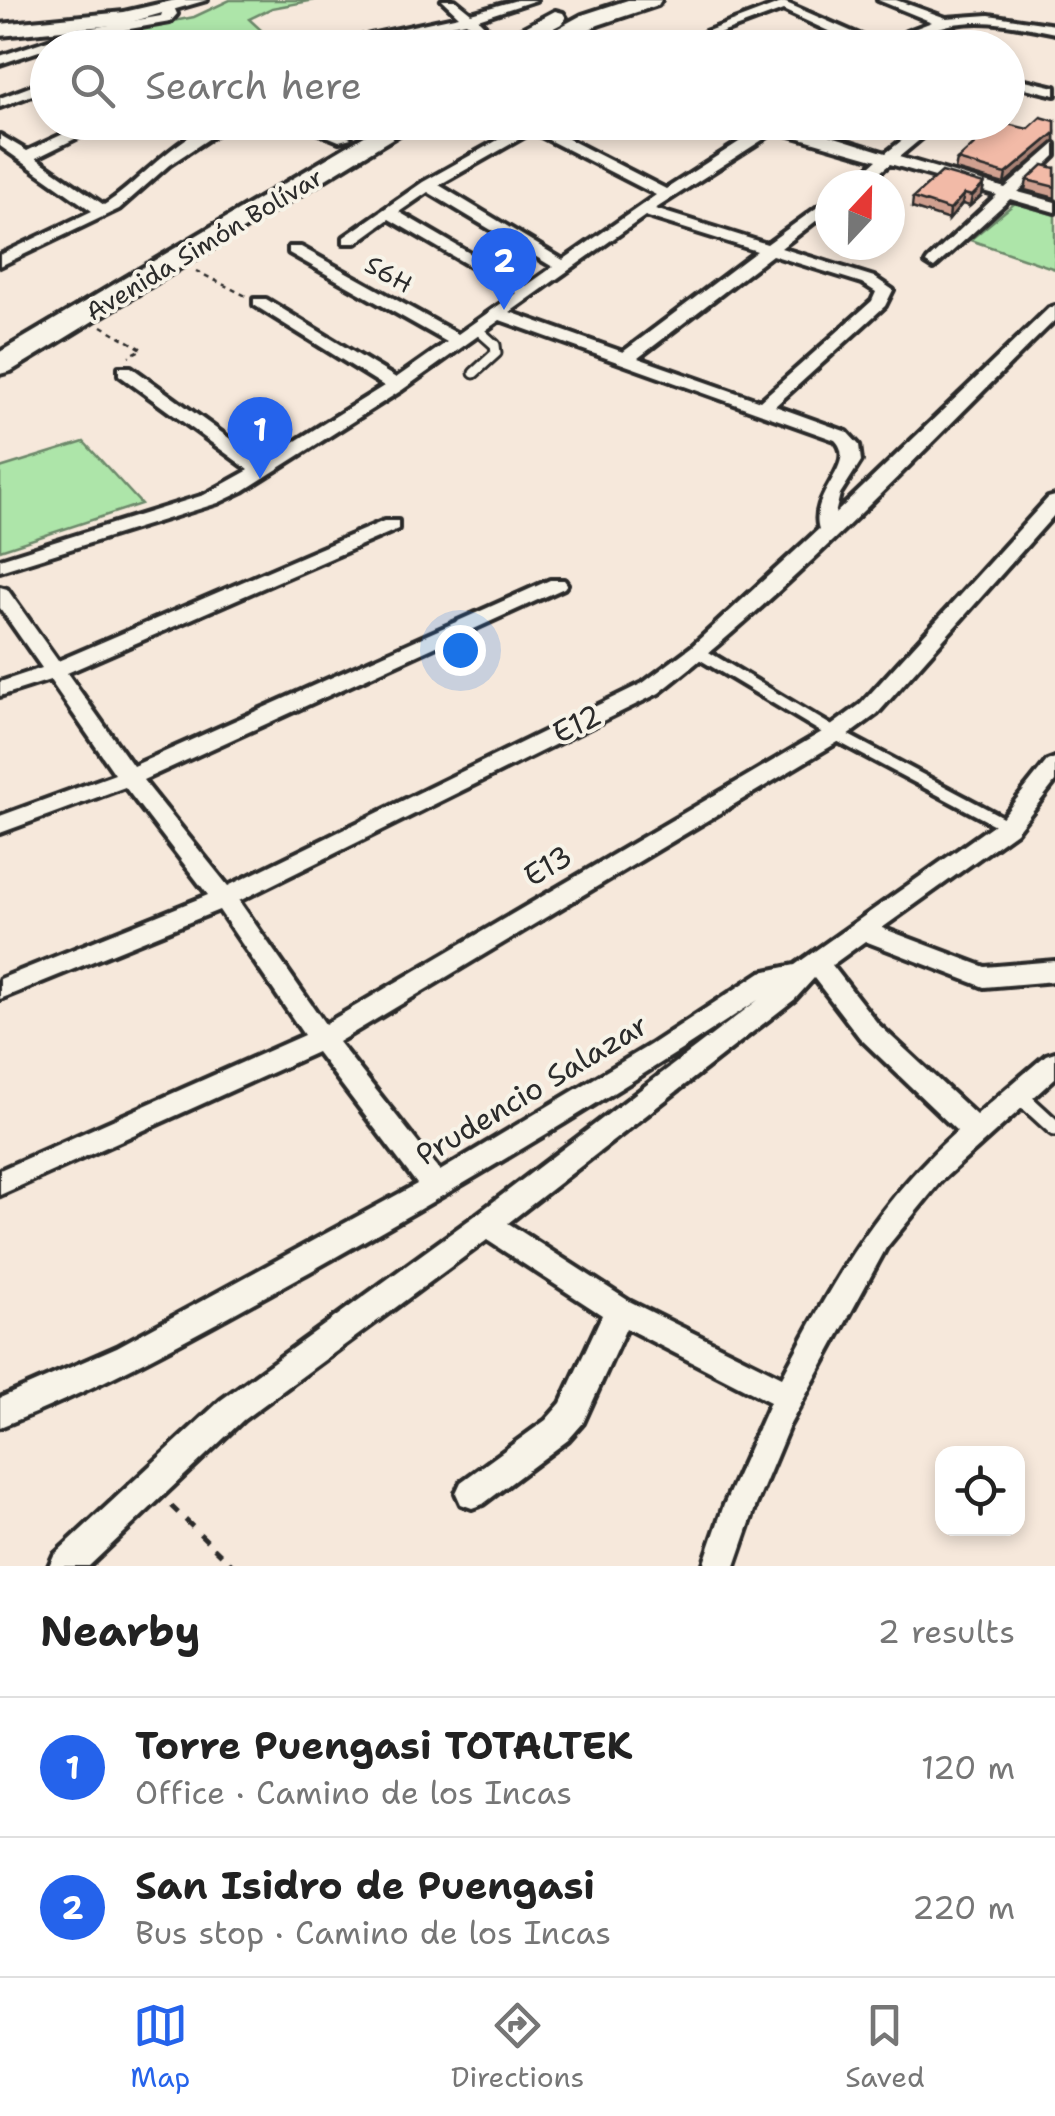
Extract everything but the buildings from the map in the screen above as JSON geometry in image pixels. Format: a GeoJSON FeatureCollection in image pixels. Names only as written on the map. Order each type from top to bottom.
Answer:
{"type":"FeatureCollection","features":[{"type":"Feature","properties":{"kind":"highway"},"geometry":{"type":"LineString","coordinates":[[524,30],[606,0]]}},
{"type":"Feature","properties":{"kind":"highway"},"geometry":{"type":"LineString","coordinates":[[570,30],[650,0]]}},
{"type":"Feature","properties":{"kind":"highway","name":"Avenida Simón Bolívar"},"geometry":{"type":"LineString","coordinates":[[0,342],[341,140]]}},
{"type":"Feature","properties":{"kind":"highway","name":"Avenida Simón Bolívar"},"geometry":{"type":"LineString","coordinates":[[0,364],[377,140]]}},
{"type":"Feature","properties":{"kind":"main road"},"geometry":{"type":"LineString","coordinates":[[42,26],[119,0]]}},
{"type":"Feature","properties":{"kind":"main road"},"geometry":{"type":"LineString","coordinates":[[0,30],[124,18],[198,0]]}},
{"type":"Feature","properties":{"kind":"street"},"geometry":{"type":"LineString","coordinates":[[448,0],[481,30]]}},
{"type":"Feature","properties":{"kind":"street"},"geometry":{"type":"LineString","coordinates":[[408,30],[530,0]]}},
{"type":"Feature","properties":{"kind":"street"},"geometry":{"type":"LineString","coordinates":[[884,0],[935,16],[996,19],[1055,29]]}},
{"type":"Feature","properties":{"kind":"street"},"geometry":{"type":"LineString","coordinates":[[717,30],[784,6],[837,30]]}},
{"type":"Feature","properties":{"kind":"street"},"geometry":{"type":"LineString","coordinates":[[103,30],[165,19],[171,14],[169,8]]}},
{"type":"Feature","properties":{"kind":"street"},"geometry":{"type":"LineString","coordinates":[[915,30],[935,16]]}},
{"type":"Feature","properties":{"kind":"street"},"geometry":{"type":"LineString","coordinates":[[2,60],[30,50]]}},
{"type":"Feature","properties":{"kind":"street"},"geometry":{"type":"LineString","coordinates":[[1025,84],[1055,92]]}},
{"type":"Feature","properties":{"kind":"street"},"geometry":{"type":"LineString","coordinates":[[0,103],[30,91]]}},
{"type":"Feature","properties":{"kind":"street"},"geometry":{"type":"LineString","coordinates":[[0,139],[104,212]]}},
{"type":"Feature","properties":{"kind":"street"},"geometry":{"type":"LineString","coordinates":[[26,157],[63,140]]}},
{"type":"Feature","properties":{"kind":"street"},"geometry":{"type":"LineString","coordinates":[[0,261],[104,212],[164,162],[199,140]]}},
{"type":"Feature","properties":{"kind":"street"},"geometry":{"type":"LineString","coordinates":[[350,240],[428,185],[505,140]]}},
{"type":"Feature","properties":{"kind":"street"},"geometry":{"type":"LineString","coordinates":[[556,140],[667,195]]}},
{"type":"Feature","properties":{"kind":"street"},"geometry":{"type":"LineString","coordinates":[[0,565],[211,499],[262,471],[396,386],[643,210],[752,140]]}},
{"type":"Feature","properties":{"kind":"street"},"geometry":{"type":"LineString","coordinates":[[829,140],[1055,207]]}},
{"type":"Feature","properties":{"kind":"street"},"geometry":{"type":"LineString","coordinates":[[875,170],[913,140]]}},
{"type":"Feature","properties":{"kind":"street"},"geometry":{"type":"LineString","coordinates":[[934,263],[1055,148]]}},
{"type":"Feature","properties":{"kind":"street"},"geometry":{"type":"LineString","coordinates":[[428,185],[562,266]]}},
{"type":"Feature","properties":{"kind":"street"},"geometry":{"type":"LineString","coordinates":[[643,210],[878,284],[886,294],[763,408]]}},
{"type":"Feature","properties":{"kind":"street"},"geometry":{"type":"LineString","coordinates":[[389,212],[526,292]]}},
{"type":"Feature","properties":{"kind":"street"},"geometry":{"type":"LineString","coordinates":[[625,359],[815,215]]}},
{"type":"Feature","properties":{"kind":"street","name":"S6H"},"geometry":{"type":"LineString","coordinates":[[295,250],[458,341]]}},
{"type":"Feature","properties":{"kind":"street"},"geometry":{"type":"LineString","coordinates":[[260,302],[396,386]]}},
{"type":"Feature","properties":{"kind":"street","name":"E12"},"geometry":{"type":"LineString","coordinates":[[0,989],[224,898],[652,688],[698,652],[829,530],[1055,311]]}},
{"type":"Feature","properties":{"kind":"street"},"geometry":{"type":"LineString","coordinates":[[499,314],[830,431],[850,445],[852,461],[822,510],[829,530]]}},
{"type":"Feature","properties":{"kind":"street"},"geometry":{"type":"LineString","coordinates":[[1035,334],[1055,339]]}},
{"type":"Feature","properties":{"kind":"street"},"geometry":{"type":"LineString","coordinates":[[125,371],[262,471]]}},
{"type":"Feature","properties":{"kind":"street","name":"E13"},"geometry":{"type":"LineString","coordinates":[[0,1183],[321,1039],[835,734],[869,709],[1053,507]]}},
{"type":"Feature","properties":{"kind":"street"},"geometry":{"type":"LineString","coordinates":[[0,689],[54,672],[391,525]]}},
{"type":"Feature","properties":{"kind":"street"},"geometry":{"type":"LineString","coordinates":[[0,825],[130,776],[557,584]]}},
{"type":"Feature","properties":{"kind":"street"},"geometry":{"type":"LineString","coordinates":[[0,593],[130,776],[224,898],[321,1039],[436,1186]]}},
{"type":"Feature","properties":{"kind":"street","name":"Prudencio Salazar"},"geometry":{"type":"LineString","coordinates":[[0,1413],[128,1357],[436,1186],[658,1052],[770,979],[809,968],[1008,826],[1055,766]]}},
{"type":"Feature","properties":{"kind":"street"},"geometry":{"type":"LineString","coordinates":[[860,929],[984,977],[1055,971]]}},
{"type":"Feature","properties":{"kind":"street"},"geometry":{"type":"LineString","coordinates":[[65,1566],[232,1410],[486,1224],[786,992],[809,968],[974,1130]]}},
{"type":"Feature","properties":{"kind":"street"},"geometry":{"type":"LineString","coordinates":[[718,1566],[734,1516],[787,1396],[861,1260],[912,1193],[974,1130],[1055,1062]]}},
{"type":"Feature","properties":{"kind":"street"},"geometry":{"type":"LineString","coordinates":[[486,1224],[619,1310],[787,1396]]}},
{"type":"Feature","properties":{"kind":"street"},"geometry":{"type":"LineString","coordinates":[[472,1493],[557,1430],[572,1414],[619,1310]]}},
{"type":"Feature","properties":{"kind":"lane"},"geometry":{"type":"LineString","coordinates":[[474,373],[496,353],[495,345],[476,329]]}},
{"type":"Feature","properties":{"kind":"lane"},"geometry":{"type":"LineString","coordinates":[[698,652],[835,734],[1008,826]]}},
{"type":"Feature","properties":{"kind":"lane"},"geometry":{"type":"LineString","coordinates":[[1019,1095],[1055,1128]]}},
{"type":"Feature","properties":{"kind":"path"},"geometry":{"type":"LineString","coordinates":[[175,261],[260,302]]}},
{"type":"Feature","properties":{"kind":"path"},"geometry":{"type":"LineString","coordinates":[[85,316],[142,349],[114,365],[125,371]]}},
{"type":"Feature","properties":{"kind":"path"},"geometry":{"type":"LineString","coordinates":[[150,1486],[233,1566]]}},
{"type":"Feature","properties":{"kind":"green space"},"geometry":{"type":"Polygon","coordinates":[[[230,0],[315,0],[272,8],[249,19],[261,30],[128,30],[194,17],[230,0]]]}},
{"type":"Feature","properties":{"kind":"green space"},"geometry":{"type":"Polygon","coordinates":[[[1015,203],[1055,215],[1055,269],[970,240],[1015,203]]]}},
{"type":"Feature","properties":{"kind":"green space"},"geometry":{"type":"Polygon","coordinates":[[[84,442],[141,504],[0,550],[0,468],[84,442]]]}},
{"type":"Feature","properties":{"kind":"place","name":"San Isidro de Puengasi"},"geometry":{"type":"Point","coordinates":[504,310]}},
{"type":"Feature","properties":{"kind":"place","name":"Torre Puengasi TOTALTEK"},"geometry":{"type":"Point","coordinates":[260,479]}}]}
